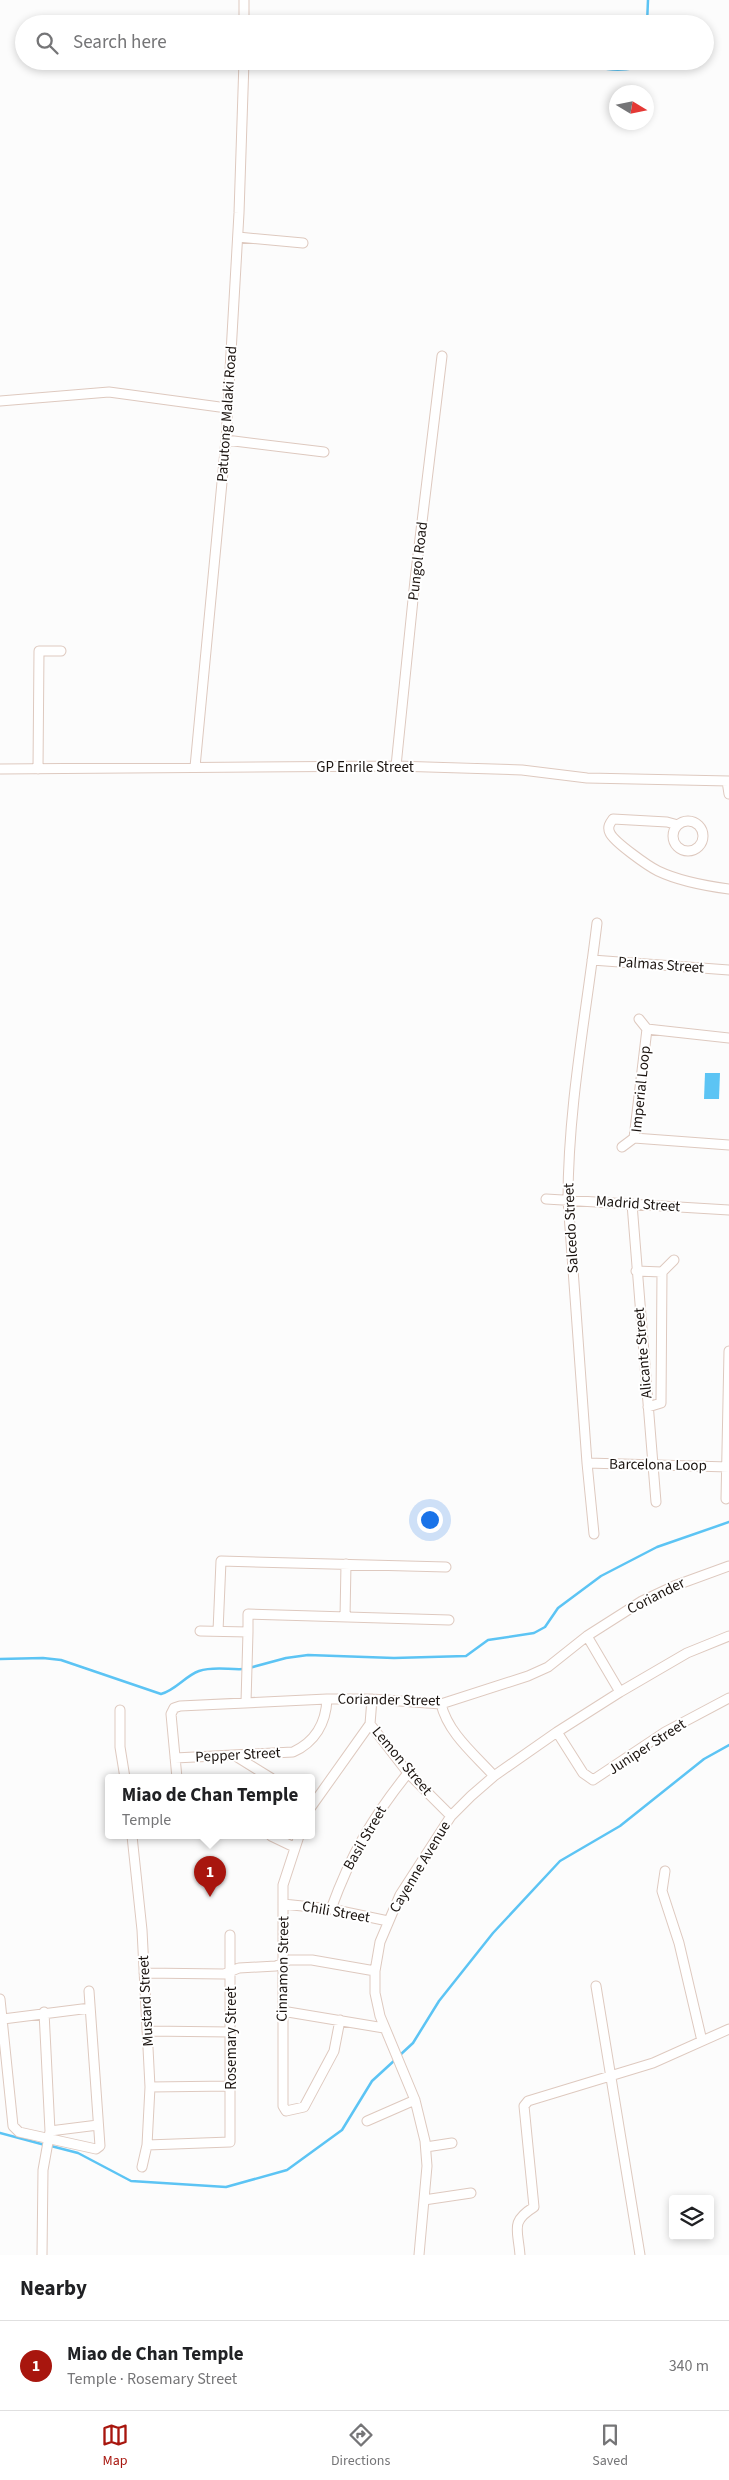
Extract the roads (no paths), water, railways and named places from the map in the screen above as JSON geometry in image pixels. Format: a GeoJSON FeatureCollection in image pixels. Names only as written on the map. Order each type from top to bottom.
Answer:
{"type":"FeatureCollection","features":[{"type":"Feature","properties":{"kind":"street"},"geometry":{"type":"LineString","coordinates":[[244,0],[244,15]]}},
{"type":"Feature","properties":{"kind":"street","name":"Patutong Malaki Road"},"geometry":{"type":"LineString","coordinates":[[195,766],[226,440],[238,237],[244,70]]}},
{"type":"Feature","properties":{"kind":"street"},"geometry":{"type":"LineString","coordinates":[[238,237],[303,242]]}},
{"type":"Feature","properties":{"kind":"street","name":"Pungol Road"},"geometry":{"type":"LineString","coordinates":[[396,766],[415,580],[442,356]]}},
{"type":"Feature","properties":{"kind":"street"},"geometry":{"type":"LineString","coordinates":[[0,401],[110,392],[227,408]]}},
{"type":"Feature","properties":{"kind":"street"},"geometry":{"type":"LineString","coordinates":[[226,440],[324,452]]}},
{"type":"Feature","properties":{"kind":"street"},"geometry":{"type":"LineString","coordinates":[[38,769],[39,651],[61,651]]}},
{"type":"Feature","properties":{"kind":"street","name":"GP Enrile Street"},"geometry":{"type":"LineString","coordinates":[[0,769],[195,766],[396,766],[522,770],[587,778],[728,781]]}},
{"type":"Feature","properties":{"kind":"street"},"geometry":{"type":"LineString","coordinates":[[728,781],[729,794]]}},
{"type":"Feature","properties":{"kind":"street"},"geometry":{"type":"LineString","coordinates":[[678,825],[667,822],[613,819],[609,825],[609,832],[615,840],[658,871],[710,886],[729,889]]}},
{"type":"Feature","properties":{"kind":"street","name":"Salcedo Street"},"geometry":{"type":"LineString","coordinates":[[594,1534],[587,1464],[568,1200],[568,1164],[572,1108],[597,923]]}},
{"type":"Feature","properties":{"kind":"street","name":"Palmas Street"},"geometry":{"type":"LineString","coordinates":[[592,960],[729,970]]}},
{"type":"Feature","properties":{"kind":"street"},"geometry":{"type":"LineString","coordinates":[[639,1019],[647,1029]]}},
{"type":"Feature","properties":{"kind":"street","name":"Imperial Loop"},"geometry":{"type":"LineString","coordinates":[[729,1038],[647,1029],[634,1138],[729,1145]]}},
{"type":"Feature","properties":{"kind":"street"},"geometry":{"type":"LineString","coordinates":[[622,1147],[634,1138]]}},
{"type":"Feature","properties":{"kind":"street","name":"Madrid Street"},"geometry":{"type":"LineString","coordinates":[[546,1199],[729,1210]]}},
{"type":"Feature","properties":{"kind":"street","name":"Alicante Street"},"geometry":{"type":"LineString","coordinates":[[632,1204],[656,1502]]}},
{"type":"Feature","properties":{"kind":"street"},"geometry":{"type":"LineString","coordinates":[[648,1407],[661,1403],[662,1272],[674,1260]]}},
{"type":"Feature","properties":{"kind":"street"},"geometry":{"type":"LineString","coordinates":[[636,1271],[662,1272]]}},
{"type":"Feature","properties":{"kind":"street"},"geometry":{"type":"LineString","coordinates":[[726,1500],[729,1351]]}},
{"type":"Feature","properties":{"kind":"street","name":"Barcelona Loop"},"geometry":{"type":"LineString","coordinates":[[587,1464],[728,1467]]}},
{"type":"Feature","properties":{"kind":"street"},"geometry":{"type":"LineString","coordinates":[[218,1631],[221,1561],[446,1567]]}},
{"type":"Feature","properties":{"kind":"street"},"geometry":{"type":"LineString","coordinates":[[345,1617],[346,1564]]}},
{"type":"Feature","properties":{"kind":"street","name":"Coriander"},"geometry":{"type":"LineString","coordinates":[[588,1636],[642,1601],[674,1586],[729,1566]]}},
{"type":"Feature","properties":{"kind":"street"},"geometry":{"type":"LineString","coordinates":[[246,1702],[248,1614],[449,1620]]}},
{"type":"Feature","properties":{"kind":"street"},"geometry":{"type":"LineString","coordinates":[[200,1631],[248,1632]]}},
{"type":"Feature","properties":{"kind":"street"},"geometry":{"type":"LineString","coordinates":[[588,1636],[620,1692]]}},
{"type":"Feature","properties":{"kind":"street","name":"Coriander Street"},"geometry":{"type":"LineString","coordinates":[[175,1758],[171,1714],[174,1708],[180,1706],[327,1699],[372,1699],[441,1704],[528,1676],[548,1667],[588,1636]]}},
{"type":"Feature","properties":{"kind":"street","name":"Cayenne Avenue"},"geometry":{"type":"LineString","coordinates":[[419,2255],[428,2166],[426,2147],[415,2100],[384,2028],[375,1993],[375,1971],[380,1942],[388,1922],[409,1881],[451,1816],[494,1776],[557,1732],[620,1692],[687,1653],[729,1636]]}},
{"type":"Feature","properties":{"kind":"street","name":"Juniper Street"},"geometry":{"type":"LineString","coordinates":[[557,1732],[583,1773],[594,1780],[665,1732],[729,1698]]}},
{"type":"Feature","properties":{"kind":"street","name":"Pepper Street"},"geometry":{"type":"LineString","coordinates":[[175,1758],[293,1752],[315,1736],[325,1716],[327,1699]]}},
{"type":"Feature","properties":{"kind":"street","name":"Lemon Street"},"geometry":{"type":"LineString","coordinates":[[372,1699],[370,1724],[408,1772],[451,1816]]}},
{"type":"Feature","properties":{"kind":"street"},"geometry":{"type":"LineString","coordinates":[[441,1704],[445,1719],[451,1729],[494,1776]]}},
{"type":"Feature","properties":{"kind":"street"},"geometry":{"type":"LineString","coordinates":[[120,1710],[120,1747],[124,1774]]}},
{"type":"Feature","properties":{"kind":"street"},"geometry":{"type":"LineString","coordinates":[[315,1801],[370,1724]]}},
{"type":"Feature","properties":{"kind":"street"},"geometry":{"type":"LineString","coordinates":[[234,1755],[265,1774]]}},
{"type":"Feature","properties":{"kind":"street"},"geometry":{"type":"LineString","coordinates":[[175,1758],[177,1774]]}},
{"type":"Feature","properties":{"kind":"street","name":"Basil Street"},"geometry":{"type":"LineString","coordinates":[[332,1909],[344,1872],[361,1837],[408,1772]]}},
{"type":"Feature","properties":{"kind":"street","name":"Mustard Street"},"geometry":{"type":"LineString","coordinates":[[132,1839],[142,1930],[150,2087],[147,2145],[142,2167]]}},
{"type":"Feature","properties":{"kind":"street"},"geometry":{"type":"LineString","coordinates":[[277,1839],[294,1848]]}},
{"type":"Feature","properties":{"kind":"street","name":"Cinnamon Street"},"geometry":{"type":"LineString","coordinates":[[298,1839],[283,1885],[283,2106],[286,2110],[304,2107],[334,2051],[340,2020]]}},
{"type":"Feature","properties":{"kind":"street"},"geometry":{"type":"LineString","coordinates":[[665,1871],[662,1891],[679,1942],[702,2041]]}},
{"type":"Feature","properties":{"kind":"street","name":"Chili Street"},"geometry":{"type":"LineString","coordinates":[[283,1904],[332,1909],[388,1922]]}},
{"type":"Feature","properties":{"kind":"street","name":"Rosemary Street"},"geometry":{"type":"LineString","coordinates":[[147,2145],[230,2142],[230,1935]]}},
{"type":"Feature","properties":{"kind":"street"},"geometry":{"type":"LineString","coordinates":[[144,1973],[224,1974],[231,1970],[276,1966],[289,1960],[312,1960],[375,1971]]}},
{"type":"Feature","properties":{"kind":"street"},"geometry":{"type":"LineString","coordinates":[[596,1986],[640,2255]]}},
{"type":"Feature","properties":{"kind":"street"},"geometry":{"type":"LineString","coordinates":[[0,1999],[4,2019],[13,2126],[19,2132],[48,2141],[96,2149],[100,2146],[89,1991]]}},
{"type":"Feature","properties":{"kind":"street"},"geometry":{"type":"LineString","coordinates":[[4,2019],[44,2012],[90,2008]]}},
{"type":"Feature","properties":{"kind":"street"},"geometry":{"type":"LineString","coordinates":[[282,2011],[384,2028]]}},
{"type":"Feature","properties":{"kind":"street"},"geometry":{"type":"LineString","coordinates":[[42,2255],[43,2170],[48,2141],[44,2012]]}},
{"type":"Feature","properties":{"kind":"street"},"geometry":{"type":"LineString","coordinates":[[520,2255],[517,2221],[521,2215],[534,2207],[524,2106],[528,2101],[653,2063],[729,2029]]}},
{"type":"Feature","properties":{"kind":"street"},"geometry":{"type":"LineString","coordinates":[[147,2031],[231,2032]]}},
{"type":"Feature","properties":{"kind":"street"},"geometry":{"type":"LineString","coordinates":[[150,2087],[230,2086]]}},
{"type":"Feature","properties":{"kind":"street"},"geometry":{"type":"LineString","coordinates":[[367,2121],[415,2100]]}},
{"type":"Feature","properties":{"kind":"street"},"geometry":{"type":"LineString","coordinates":[[48,2141],[98,2125]]}},
{"type":"Feature","properties":{"kind":"street"},"geometry":{"type":"LineString","coordinates":[[426,2147],[452,2143]]}},
{"type":"Feature","properties":{"kind":"street"},"geometry":{"type":"LineString","coordinates":[[424,2200],[471,2193]]}},
{"type":"Feature","properties":{"kind":"street","name":"Cayenne Avenue"},"geometry":{"type":"LineString","coordinates":[[421,2240],[425,2255]]}},
{"type":"Feature","properties":{"kind":"water"},"geometry":{"type":"Polygon","coordinates":[[[705,1073],[720,1073],[719,1099],[704,1099],[705,1073]]]}},
{"type":"Feature","properties":{"kind":"waterway"},"geometry":{"type":"LineString","coordinates":[[647,15],[648,0]]}},
{"type":"Feature","properties":{"kind":"waterway"},"geometry":{"type":"LineString","coordinates":[[614,70],[621,70]]}},
{"type":"Feature","properties":{"kind":"waterway"},"geometry":{"type":"LineString","coordinates":[[249,1668],[286,1658],[308,1655],[394,1658],[466,1656],[488,1640],[534,1633],[545,1627],[558,1608],[601,1576],[657,1547],[729,1522]]}},
{"type":"Feature","properties":{"kind":"waterway"},"geometry":{"type":"LineString","coordinates":[[0,1659],[43,1658],[61,1660],[161,1694],[199,1671],[216,1668],[244,1669]]}},
{"type":"Feature","properties":{"kind":"waterway"},"geometry":{"type":"LineString","coordinates":[[400,2055],[413,2043],[439,2001],[493,1933],[560,1861],[620,1826],[704,1759],[729,1745]]}},
{"type":"Feature","properties":{"kind":"waterway"},"geometry":{"type":"LineString","coordinates":[[51,2146],[78,2153],[131,2181],[226,2187],[287,2170],[342,2130],[372,2081],[396,2059]]}},
{"type":"Feature","properties":{"kind":"waterway"},"geometry":{"type":"LineString","coordinates":[[0,2133],[45,2145]]}},
{"type":"Feature","properties":{"kind":"place","name":"Miao de Chan Temple"},"geometry":{"type":"Point","coordinates":[210,1897]}}]}
